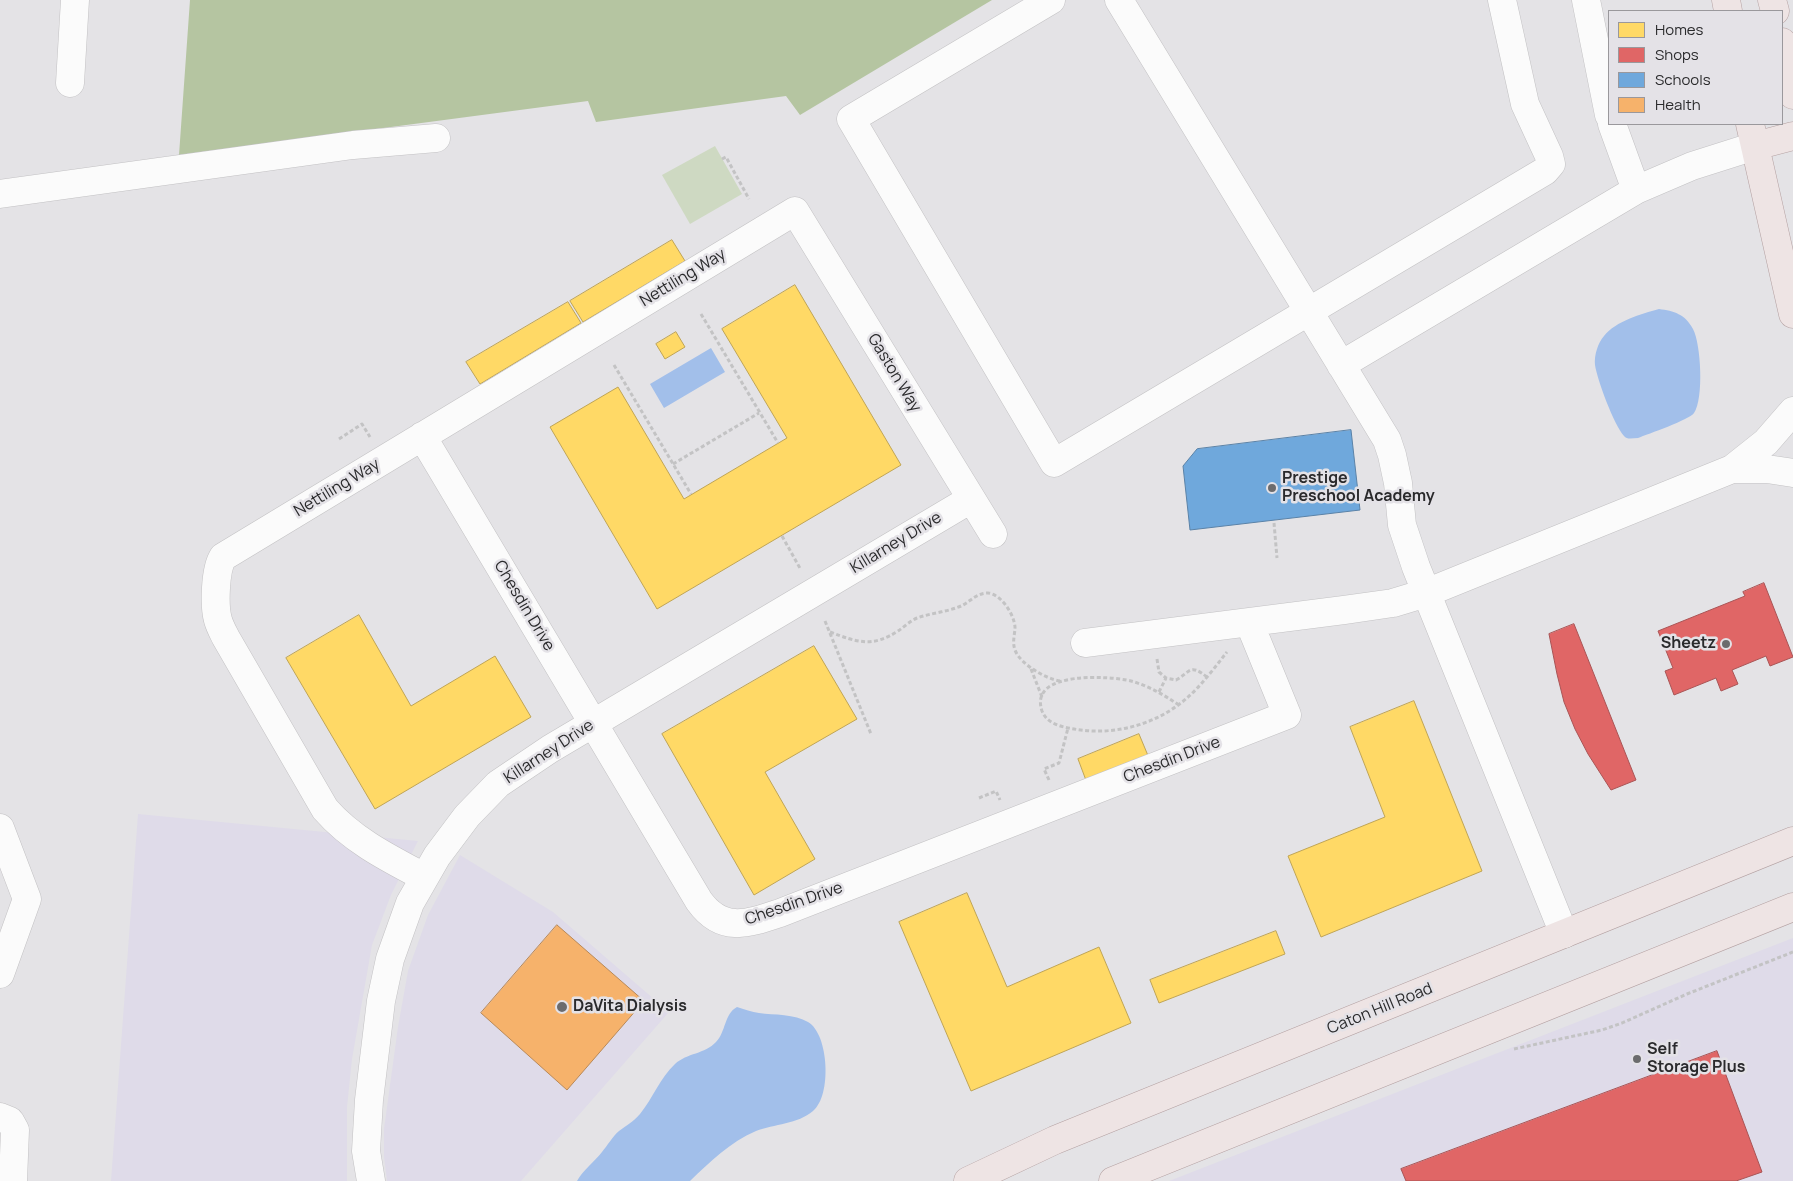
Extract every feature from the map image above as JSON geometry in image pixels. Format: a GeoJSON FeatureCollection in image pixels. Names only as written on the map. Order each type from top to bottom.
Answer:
{"type":"FeatureCollection","features":[{"type":"Feature","properties":{"kind":"main road"},"geometry":{"type":"LineString","coordinates":[[1783,47],[1793,95]]}},
{"type":"Feature","properties":{"kind":"main road"},"geometry":{"type":"LineString","coordinates":[[1793,136],[1752,135],[1793,314]]}},
{"type":"Feature","properties":{"kind":"main road","name":"Caton Hill Road"},"geometry":{"type":"LineString","coordinates":[[968,1181],[1055,1140],[1793,841]]}},
{"type":"Feature","properties":{"kind":"main road"},"geometry":{"type":"LineString","coordinates":[[1113,1181],[1793,907]]}},
{"type":"Feature","properties":{"kind":"street"},"geometry":{"type":"LineString","coordinates":[[70,83],[74,0]]}},
{"type":"Feature","properties":{"kind":"street"},"geometry":{"type":"LineString","coordinates":[[1051,0],[851,119],[1054,463],[1545,171],[1551,164],[1549,156],[1526,104],[1502,0]]}},
{"type":"Feature","properties":{"kind":"street"},"geometry":{"type":"LineString","coordinates":[[1119,0],[1386,440],[1392,455],[1398,483],[1402,525],[1426,593],[1564,934]]}},
{"type":"Feature","properties":{"kind":"street"},"geometry":{"type":"LineString","coordinates":[[1587,7],[1608,110]]}},
{"type":"Feature","properties":{"kind":"street"},"geometry":{"type":"LineString","coordinates":[[1612,125],[1636,190]]}},
{"type":"Feature","properties":{"kind":"street"},"geometry":{"type":"LineString","coordinates":[[1341,365],[1636,190],[1692,166],[1752,135]]}},
{"type":"Feature","properties":{"kind":"street"},"geometry":{"type":"LineString","coordinates":[[0,194],[353,145],[436,138]]}},
{"type":"Feature","properties":{"kind":"street","name":"Nettiling Way"},"geometry":{"type":"LineString","coordinates":[[424,877],[362,842],[325,809],[226,638],[216,607],[218,566],[223,557],[795,211]]}},
{"type":"Feature","properties":{"kind":"street","name":"Gaston Way"},"geometry":{"type":"LineString","coordinates":[[795,211],[993,534]]}},
{"type":"Feature","properties":{"kind":"street"},"geometry":{"type":"LineString","coordinates":[[1085,643],[1393,603],[1426,593],[1732,469],[1766,442],[1793,411]]}},
{"type":"Feature","properties":{"kind":"street","name":"Chesdin Drive"},"geometry":{"type":"LineString","coordinates":[[422,436],[702,905],[718,919],[736,924],[780,913],[1287,715],[1249,622]]}},
{"type":"Feature","properties":{"kind":"street"},"geometry":{"type":"LineString","coordinates":[[1732,469],[1768,469],[1793,473]]}},
{"type":"Feature","properties":{"kind":"street","name":"Killarney Drive"},"geometry":{"type":"LineString","coordinates":[[371,1181],[366,1151],[369,1100],[381,1001],[390,959],[410,903],[424,877],[467,816],[498,784],[550,749],[971,499]]}},
{"type":"Feature","properties":{"kind":"street"},"geometry":{"type":"LineString","coordinates":[[0,828],[8,865],[27,899],[0,974]]}},
{"type":"Feature","properties":{"kind":"street"},"geometry":{"type":"LineString","coordinates":[[0,1118],[10,1121],[16,1130],[13,1181]]}},
{"type":"Feature","properties":{"kind":"path"},"geometry":{"type":"LineString","coordinates":[[722,159],[726,158],[749,199]]}},
{"type":"Feature","properties":{"kind":"path"},"geometry":{"type":"LineString","coordinates":[[701,314],[778,443]]}},
{"type":"Feature","properties":{"kind":"path"},"geometry":{"type":"LineString","coordinates":[[614,365],[692,494]]}},
{"type":"Feature","properties":{"kind":"path"},"geometry":{"type":"LineString","coordinates":[[673,464],[759,413]]}},
{"type":"Feature","properties":{"kind":"path"},"geometry":{"type":"LineString","coordinates":[[339,439],[362,424],[371,439]]}},
{"type":"Feature","properties":{"kind":"path"},"geometry":{"type":"LineString","coordinates":[[1274,523],[1277,558]]}},
{"type":"Feature","properties":{"kind":"path"},"geometry":{"type":"LineString","coordinates":[[782,536],[801,570]]}},
{"type":"Feature","properties":{"kind":"path"},"geometry":{"type":"LineString","coordinates":[[830,632],[853,641],[876,642],[892,635],[915,619],[959,607],[974,597],[987,593],[999,598],[1009,611],[1015,626],[1015,650],[1031,668],[1049,678],[1060,681],[1103,676],[1130,681],[1159,692],[1179,705]]}},
{"type":"Feature","properties":{"kind":"path"},"geometry":{"type":"LineString","coordinates":[[825,621],[871,734]]}},
{"type":"Feature","properties":{"kind":"path"},"geometry":{"type":"LineString","coordinates":[[1060,681],[1048,688],[1042,698],[1041,708],[1047,718],[1057,725],[1068,728],[1104,732],[1132,727],[1161,716],[1179,705],[1228,651]]}},
{"type":"Feature","properties":{"kind":"path"},"geometry":{"type":"LineString","coordinates":[[1157,658],[1159,672],[1166,678],[1176,680],[1187,670],[1192,669],[1207,676]]}},
{"type":"Feature","properties":{"kind":"path"},"geometry":{"type":"LineString","coordinates":[[1031,668],[1042,698]]}},
{"type":"Feature","properties":{"kind":"path"},"geometry":{"type":"LineString","coordinates":[[1159,692],[1166,678]]}},
{"type":"Feature","properties":{"kind":"path"},"geometry":{"type":"LineString","coordinates":[[1050,784],[1044,769],[1060,762],[1068,728]]}},
{"type":"Feature","properties":{"kind":"path"},"geometry":{"type":"LineString","coordinates":[[979,798],[996,791],[1001,804]]}},
{"type":"Feature","properties":{"kind":"path"},"geometry":{"type":"LineString","coordinates":[[1509,1051],[1595,1032],[1622,1024],[1686,994],[1793,952]]}},
{"type":"Feature","properties":{"kind":"shaded area"},"geometry":{"type":"Polygon","coordinates":[[[138,814],[418,841],[391,895],[372,945],[352,1059],[347,1107],[347,1181],[111,1181],[138,814]]]}},
{"type":"Feature","properties":{"kind":"shaded area"},"geometry":{"type":"Polygon","coordinates":[[[460,855],[553,912],[669,1012],[521,1181],[387,1181],[384,1156],[384,1129],[408,971],[428,915],[460,855]]]}},
{"type":"Feature","properties":{"kind":"shaded area","name":"Self Storage Plus"},"geometry":{"type":"Polygon","coordinates":[[[1793,938],[1793,1181],[1169,1181],[1793,938]]]}},
{"type":"Feature","properties":{"kind":"green space"},"geometry":{"type":"Polygon","coordinates":[[[190,0],[992,0],[800,115],[786,96],[596,122],[588,101],[179,155],[190,0]]]}},
{"type":"Feature","properties":{"kind":"green space"},"geometry":{"type":"Polygon","coordinates":[[[715,146],[742,194],[690,224],[662,175],[715,146]]]}},
{"type":"Feature","properties":{"kind":"water"},"geometry":{"type":"Polygon","coordinates":[[[1659,309],[1679,314],[1690,324],[1696,336],[1700,371],[1697,406],[1691,416],[1677,423],[1638,438],[1627,438],[1620,430],[1602,391],[1596,372],[1596,353],[1602,339],[1615,326],[1644,313],[1659,309]]]}},
{"type":"Feature","properties":{"kind":"water"},"geometry":{"type":"Polygon","coordinates":[[[711,348],[725,372],[664,408],[650,384],[711,348]]]}},
{"type":"Feature","properties":{"kind":"water"},"geometry":{"type":"Polygon","coordinates":[[[737,1007],[756,1013],[784,1015],[803,1019],[815,1029],[824,1051],[826,1065],[823,1092],[819,1103],[813,1111],[800,1119],[756,1131],[738,1141],[721,1153],[690,1181],[577,1181],[617,1133],[640,1114],[665,1075],[675,1064],[707,1049],[716,1042],[730,1014],[737,1007]]]}},
{"type":"Feature","properties":{"kind":"building: Homes"},"geometry":{"type":"Polygon","coordinates":[[[672,240],[685,261],[583,322],[570,301],[672,240]]]}},
{"type":"Feature","properties":{"kind":"building: Homes"},"geometry":{"type":"Polygon","coordinates":[[[795,285],[901,465],[657,609],[550,427],[618,387],[684,499],[787,438],[722,329],[795,285]]]}},
{"type":"Feature","properties":{"kind":"building: Homes"},"geometry":{"type":"Polygon","coordinates":[[[568,302],[581,323],[480,384],[466,362],[568,302]]]}},
{"type":"Feature","properties":{"kind":"building: Homes"},"geometry":{"type":"Polygon","coordinates":[[[676,332],[685,347],[665,359],[656,344],[676,332]]]}},
{"type":"Feature","properties":{"kind":"building: Homes"},"geometry":{"type":"Polygon","coordinates":[[[359,615],[411,706],[495,656],[531,717],[375,809],[286,658],[359,615]]]}},
{"type":"Feature","properties":{"kind":"building: Homes"},"geometry":{"type":"Polygon","coordinates":[[[814,646],[857,719],[765,772],[815,859],[754,895],[662,734],[814,646]]]}},
{"type":"Feature","properties":{"kind":"building: Homes"},"geometry":{"type":"Polygon","coordinates":[[[1414,701],[1482,871],[1321,937],[1288,856],[1385,817],[1350,727],[1414,701]]]}},
{"type":"Feature","properties":{"kind":"building: Homes"},"geometry":{"type":"Polygon","coordinates":[[[1139,734],[1149,758],[1087,783],[1078,759],[1139,734]]]}},
{"type":"Feature","properties":{"kind":"building: Homes"},"geometry":{"type":"Polygon","coordinates":[[[967,893],[1007,987],[1099,947],[1131,1023],[971,1091],[899,922],[967,893]]]}},
{"type":"Feature","properties":{"kind":"building: Homes"},"geometry":{"type":"Polygon","coordinates":[[[1276,931],[1285,954],[1159,1003],[1150,980],[1276,931]]]}},
{"type":"Feature","properties":{"kind":"building: Shops","name":"Sheetz"},"geometry":{"type":"Polygon","coordinates":[[[1764,583],[1793,657],[1770,666],[1766,656],[1732,670],[1738,684],[1721,691],[1716,678],[1674,695],[1665,671],[1673,668],[1658,631],[1745,596],[1743,592],[1764,583]]]}},
{"type":"Feature","properties":{"kind":"building: Shops"},"geometry":{"type":"Polygon","coordinates":[[[1574,624],[1636,780],[1611,790],[1588,754],[1575,729],[1564,702],[1557,674],[1549,634],[1574,624]]]}},
{"type":"Feature","properties":{"kind":"building: Shops"},"geometry":{"type":"Polygon","coordinates":[[[1717,1051],[1762,1172],[1736,1181],[1406,1181],[1401,1169],[1717,1051]]]}},
{"type":"Feature","properties":{"kind":"building: Schools","name":"Prestige Preschool Academy"},"geometry":{"type":"Polygon","coordinates":[[[1351,430],[1360,510],[1190,530],[1183,466],[1197,449],[1351,430]]]}},
{"type":"Feature","properties":{"kind":"building: Health","name":"DaVita Dialysis"},"geometry":{"type":"Polygon","coordinates":[[[557,925],[644,1001],[567,1090],[481,1013],[557,925]]]}},
{"type":"Feature","properties":{"kind":"place","name":"Prestige Preschool Academy"},"geometry":{"type":"Point","coordinates":[1272,488]}},
{"type":"Feature","properties":{"kind":"place","name":"Sheetz"},"geometry":{"type":"Point","coordinates":[1726,644]}},
{"type":"Feature","properties":{"kind":"place","name":"DaVita Dialysis"},"geometry":{"type":"Point","coordinates":[562,1007]}},
{"type":"Feature","properties":{"kind":"place","name":"Self Storage Plus"},"geometry":{"type":"Point","coordinates":[1637,1059]}}]}
